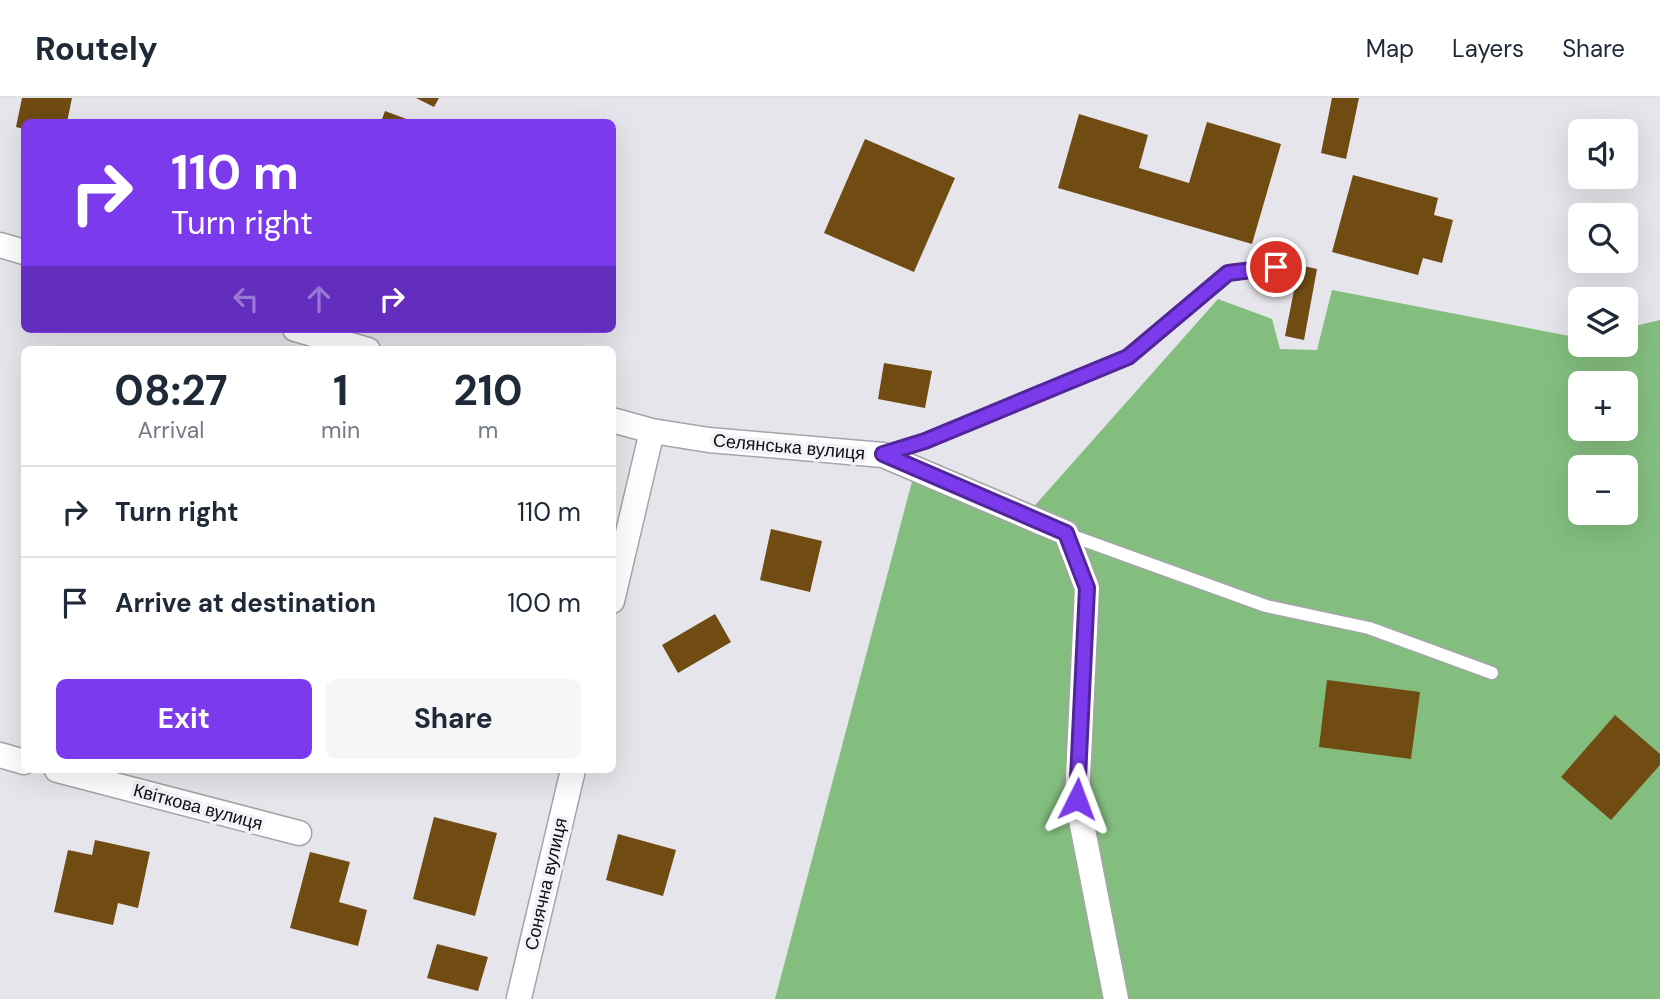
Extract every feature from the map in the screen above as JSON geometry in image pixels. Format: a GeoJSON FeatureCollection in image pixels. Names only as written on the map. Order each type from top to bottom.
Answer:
{"type":"FeatureCollection","features":[{"type":"Feature","properties":{"kind":"street"},"geometry":{"type":"LineString","coordinates":[[0,244],[21,250]]}},
{"type":"Feature","properties":{"kind":"street"},"geometry":{"type":"LineString","coordinates":[[309,333],[354,346]]}},
{"type":"Feature","properties":{"kind":"street","name":"Селянська вулиця"},"geometry":{"type":"LineString","coordinates":[[616,421],[652,432],[709,440],[883,454],[1066,533]]}},
{"type":"Feature","properties":{"kind":"street"},"geometry":{"type":"LineString","coordinates":[[616,584],[652,432]]}},
{"type":"Feature","properties":{"kind":"street"},"geometry":{"type":"LineString","coordinates":[[1066,533],[1087,588],[1077,799],[1116,999]]}},
{"type":"Feature","properties":{"kind":"street"},"geometry":{"type":"LineString","coordinates":[[0,755],[21,761]]}},
{"type":"Feature","properties":{"kind":"street","name":"Квіткова вулиця"},"geometry":{"type":"LineString","coordinates":[[69,773],[299,833]]}},
{"type":"Feature","properties":{"kind":"street","name":"Сонячна вулиця"},"geometry":{"type":"LineString","coordinates":[[519,998],[572,773]]}},
{"type":"Feature","properties":{"kind":"lane"},"geometry":{"type":"LineString","coordinates":[[883,454],[925,441],[1128,357],[1228,273],[1276,267]]}},
{"type":"Feature","properties":{"kind":"lane"},"geometry":{"type":"LineString","coordinates":[[1066,533],[1266,606],[1369,628],[1492,673]]}},
{"type":"Feature","properties":{"kind":"green space"},"geometry":{"type":"Polygon","coordinates":[[[1332,290],[1568,336],[1568,357],[1638,357],[1638,325],[1660,320],[1660,999],[775,999],[914,474],[1029,512],[1218,299],[1272,319],[1280,349],[1317,350],[1332,290]]]}},
{"type":"Feature","properties":{"kind":"building"},"geometry":{"type":"Polygon","coordinates":[[[22,98],[72,98],[68,119],[21,119],[21,128],[16,127],[22,98]]]}},
{"type":"Feature","properties":{"kind":"building"},"geometry":{"type":"Polygon","coordinates":[[[416,98],[439,98],[434,107],[416,98]]]}},
{"type":"Feature","properties":{"kind":"building"},"geometry":{"type":"Polygon","coordinates":[[[1332,98],[1359,98],[1346,159],[1321,153],[1332,98]]]}},
{"type":"Feature","properties":{"kind":"building"},"geometry":{"type":"Polygon","coordinates":[[[385,111],[406,119],[382,119],[385,111]]]}},
{"type":"Feature","properties":{"kind":"building"},"geometry":{"type":"Polygon","coordinates":[[[1079,114],[1148,135],[1139,168],[1189,183],[1207,122],[1281,144],[1252,244],[1058,188],[1079,114]]]}},
{"type":"Feature","properties":{"kind":"building"},"geometry":{"type":"Polygon","coordinates":[[[865,139],[955,178],[914,272],[824,233],[865,139]]]}},
{"type":"Feature","properties":{"kind":"building"},"geometry":{"type":"Polygon","coordinates":[[[1353,175],[1438,198],[1434,215],[1453,220],[1442,263],[1423,258],[1418,275],[1332,252],[1353,175]]]}},
{"type":"Feature","properties":{"kind":"building"},"geometry":{"type":"Polygon","coordinates":[[[1299,265],[1317,269],[1304,340],[1285,336],[1299,265]]]}},
{"type":"Feature","properties":{"kind":"building"},"geometry":{"type":"Polygon","coordinates":[[[884,363],[932,371],[925,408],[878,399],[884,363]]]}},
{"type":"Feature","properties":{"kind":"building"},"geometry":{"type":"Polygon","coordinates":[[[771,529],[822,541],[810,592],[760,580],[771,529]]]}},
{"type":"Feature","properties":{"kind":"building"},"geometry":{"type":"Polygon","coordinates":[[[715,614],[731,642],[678,673],[662,645],[715,614]]]}},
{"type":"Feature","properties":{"kind":"building"},"geometry":{"type":"Polygon","coordinates":[[[1327,680],[1420,692],[1411,759],[1319,747],[1327,680]]]}},
{"type":"Feature","properties":{"kind":"building"},"geometry":{"type":"Polygon","coordinates":[[[1615,715],[1660,754],[1660,765],[1611,820],[1561,777],[1615,715]]]}},
{"type":"Feature","properties":{"kind":"building"},"geometry":{"type":"Polygon","coordinates":[[[434,817],[497,833],[475,916],[413,899],[434,817]]]}},
{"type":"Feature","properties":{"kind":"building"},"geometry":{"type":"Polygon","coordinates":[[[618,834],[676,850],[663,896],[606,880],[618,834]]]}},
{"type":"Feature","properties":{"kind":"building"},"geometry":{"type":"Polygon","coordinates":[[[95,840],[150,852],[138,908],[118,903],[113,925],[54,912],[68,850],[92,855],[95,840]]]}},
{"type":"Feature","properties":{"kind":"building"},"geometry":{"type":"Polygon","coordinates":[[[310,852],[350,862],[339,902],[367,910],[358,946],[290,928],[310,852]]]}},
{"type":"Feature","properties":{"kind":"building"},"geometry":{"type":"Polygon","coordinates":[[[437,944],[488,957],[478,991],[427,978],[437,944]]]}},
{"type":"Feature","properties":{"kind":"route"},"geometry":{"type":"LineString","coordinates":[[1077,799],[1087,588],[1066,533],[883,454],[925,441],[1128,357],[1228,273],[1276,267]]}}]}
